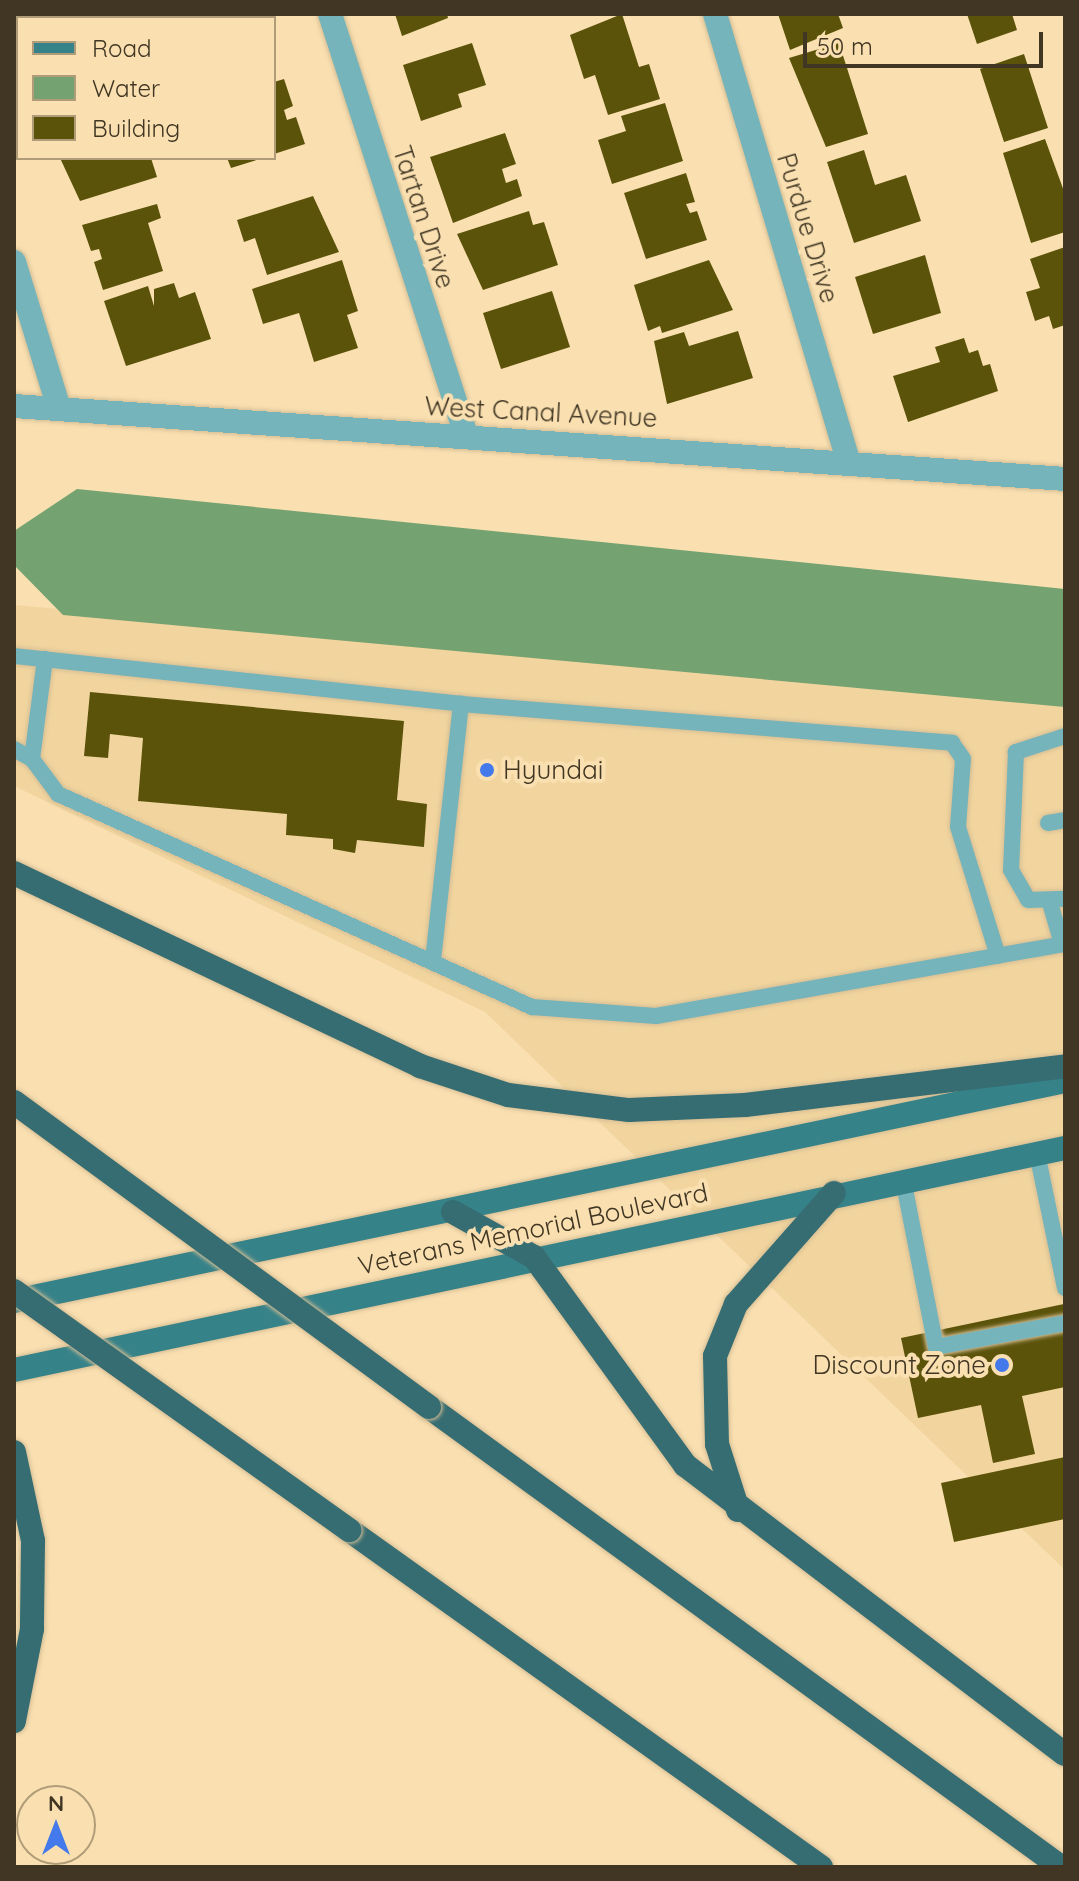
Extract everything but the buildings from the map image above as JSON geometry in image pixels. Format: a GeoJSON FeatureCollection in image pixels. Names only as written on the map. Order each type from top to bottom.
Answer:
{"type":"FeatureCollection","features":[{"type":"Feature","properties":{"kind":"highway"},"geometry":{"type":"LineString","coordinates":[[14,873],[420,1066],[508,1095],[629,1110],[745,1105],[1065,1066]]}},
{"type":"Feature","properties":{"kind":"highway"},"geometry":{"type":"LineString","coordinates":[[14,1102],[1061,1867]]}},
{"type":"Feature","properties":{"kind":"highway"},"geometry":{"type":"LineString","coordinates":[[738,1510],[717,1444],[715,1356],[736,1304],[834,1193]]}},
{"type":"Feature","properties":{"kind":"highway"},"geometry":{"type":"LineString","coordinates":[[453,1212],[534,1257],[575,1305],[647,1421],[738,1510],[1065,1754]]}},
{"type":"Feature","properties":{"kind":"highway"},"geometry":{"type":"LineString","coordinates":[[14,1291],[821,1867]]}},
{"type":"Feature","properties":{"kind":"highway"},"geometry":{"type":"LineString","coordinates":[[14,1452],[33,1541],[32,1629],[14,1721]]}},
{"type":"Feature","properties":{"kind":"main road","name":"Veterans Memorial Boulevard"},"geometry":{"type":"LineString","coordinates":[[14,1301],[453,1212],[1065,1081]]}},
{"type":"Feature","properties":{"kind":"main road","name":"Veterans Memorial Boulevard"},"geometry":{"type":"LineString","coordinates":[[14,1370],[834,1193],[1065,1148]]}},
{"type":"Feature","properties":{"kind":"street","name":"Tartan Drive"},"geometry":{"type":"LineString","coordinates":[[330,14],[466,436]]}},
{"type":"Feature","properties":{"kind":"street","name":"Purdue Drive"},"geometry":{"type":"LineString","coordinates":[[715,14],[848,459]]}},
{"type":"Feature","properties":{"kind":"street"},"geometry":{"type":"LineString","coordinates":[[14,262],[59,408]]}},
{"type":"Feature","properties":{"kind":"street","name":"West Canal Avenue"},"geometry":{"type":"LineString","coordinates":[[14,406],[848,459],[1065,479]]}},
{"type":"Feature","properties":{"kind":"lane"},"geometry":{"type":"LineString","coordinates":[[14,656],[461,704],[952,743],[963,759],[958,827],[998,956]]}},
{"type":"Feature","properties":{"kind":"lane"},"geometry":{"type":"LineString","coordinates":[[32,759],[45,659]]}},
{"type":"Feature","properties":{"kind":"lane"},"geometry":{"type":"LineString","coordinates":[[433,961],[461,704]]}},
{"type":"Feature","properties":{"kind":"lane"},"geometry":{"type":"LineString","coordinates":[[14,749],[32,759],[58,794],[532,1007],[656,1016],[1063,944],[1058,901],[1028,900],[1011,870],[1014,758],[1026,745],[1065,736]]}},
{"type":"Feature","properties":{"kind":"lane"},"geometry":{"type":"LineString","coordinates":[[1037,1153],[1065,1288]]}},
{"type":"Feature","properties":{"kind":"lane"},"geometry":{"type":"LineString","coordinates":[[903,1179],[936,1347],[1065,1323]]}},
{"type":"Feature","properties":{"kind":"shaded area"},"geometry":{"type":"Polygon","coordinates":[[[14,605],[1065,695],[1065,1570],[485,1012],[14,786],[14,605]]]}},
{"type":"Feature","properties":{"kind":"water"},"geometry":{"type":"Polygon","coordinates":[[[77,489],[1065,589],[1065,707],[63,615],[14,565],[14,531],[77,489]]]}},
{"type":"Feature","properties":{"kind":"place","name":"Hyundai"},"geometry":{"type":"Point","coordinates":[487,770]}},
{"type":"Feature","properties":{"kind":"place","name":"Discount Zone"},"geometry":{"type":"Point","coordinates":[1002,1365]}}]}
